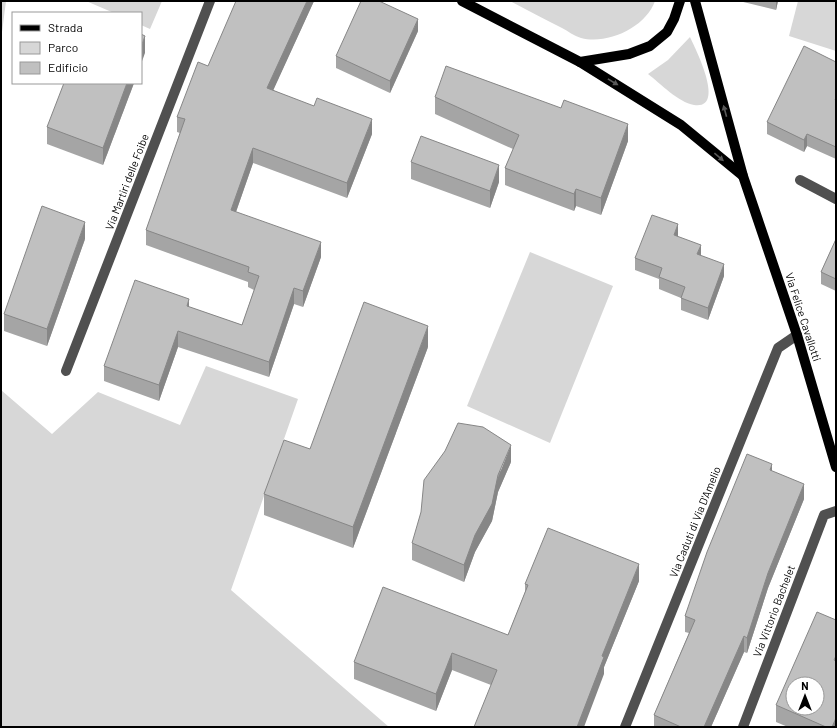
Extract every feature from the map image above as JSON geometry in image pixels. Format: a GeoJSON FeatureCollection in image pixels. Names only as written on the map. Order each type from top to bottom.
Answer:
{"type":"FeatureCollection","features":[{"type":"Feature","properties":{"kind":"main road"},"geometry":{"type":"LineString","coordinates":[[462,1],[580,62],[681,125],[743,176]]}},
{"type":"Feature","properties":{"kind":"main road"},"geometry":{"type":"LineString","coordinates":[[580,62],[629,54],[650,46],[666,32],[674,19],[680,1]]}},
{"type":"Feature","properties":{"kind":"main road","name":"Via Felice Cavallotti"},"geometry":{"type":"LineString","coordinates":[[695,1],[743,176],[797,335],[836,467]]}},
{"type":"Feature","properties":{"kind":"street","name":"Via Martiri delle Foibe"},"geometry":{"type":"LineString","coordinates":[[66,371],[210,1]]}},
{"type":"Feature","properties":{"kind":"street"},"geometry":{"type":"LineString","coordinates":[[800,180],[836,199]]}},
{"type":"Feature","properties":{"kind":"street","name":"Via Caduti di Via D'Amelio"},"geometry":{"type":"LineString","coordinates":[[625,727],[778,348],[797,335]]}},
{"type":"Feature","properties":{"kind":"street","name":"Via Vittorio Bachelet"},"geometry":{"type":"LineString","coordinates":[[743,727],[824,515],[836,511]]}},
{"type":"Feature","properties":{"kind":"green space"},"geometry":{"type":"Polygon","coordinates":[[[1,1],[6,1],[1,40],[1,1]]]}},
{"type":"Feature","properties":{"kind":"green space"},"geometry":{"type":"Polygon","coordinates":[[[86,1],[162,1],[150,29],[142,25],[142,12],[112,12],[86,1]]]}},
{"type":"Feature","properties":{"kind":"green space"},"geometry":{"type":"Polygon","coordinates":[[[510,1],[655,1],[643,19],[635,26],[614,36],[603,39],[592,39],[576,36],[510,1]]]}},
{"type":"Feature","properties":{"kind":"green space"},"geometry":{"type":"Polygon","coordinates":[[[798,1],[836,1],[836,51],[789,36],[798,1]]]}},
{"type":"Feature","properties":{"kind":"green space"},"geometry":{"type":"Polygon","coordinates":[[[690,37],[702,65],[709,89],[708,98],[704,104],[694,105],[682,100],[648,74],[668,60],[690,37]]]}},
{"type":"Feature","properties":{"kind":"green space"},"geometry":{"type":"Polygon","coordinates":[[[530,252],[613,286],[550,443],[467,406],[530,252]]]}},
{"type":"Feature","properties":{"kind":"green space"},"geometry":{"type":"Polygon","coordinates":[[[206,366],[298,399],[231,590],[389,727],[1,727],[1,390],[52,434],[98,392],[180,425],[206,366]]]}},
{"type":"Feature","properties":{"kind":"building"},"geometry":{"type":"Polygon","coordinates":[[[236,1],[307,1],[267,88],[314,106],[317,98],[372,119],[347,183],[253,148],[231,210],[321,242],[303,291],[294,288],[269,362],[178,331],[159,385],[104,366],[135,280],[189,299],[187,306],[242,325],[259,276],[248,272],[249,267],[146,230],[185,119],[177,117],[198,62],[208,66],[236,1]]]}},
{"type":"Feature","properties":{"kind":"building"},"geometry":{"type":"Polygon","coordinates":[[[361,1],[379,1],[418,19],[390,81],[336,56],[361,1]]]}},
{"type":"Feature","properties":{"kind":"building"},"geometry":{"type":"Polygon","coordinates":[[[142,34],[145,36],[142,44],[142,34]]]}},
{"type":"Feature","properties":{"kind":"building"},"geometry":{"type":"Polygon","coordinates":[[[804,46],[836,62],[836,147],[807,134],[804,140],[767,122],[804,46]]]}},
{"type":"Feature","properties":{"kind":"building"},"geometry":{"type":"Polygon","coordinates":[[[446,66],[561,108],[564,100],[628,124],[601,198],[576,189],[574,194],[505,168],[519,135],[435,97],[446,66]]]}},
{"type":"Feature","properties":{"kind":"building"},"geometry":{"type":"Polygon","coordinates":[[[64,84],[127,84],[103,148],[47,127],[64,84]]]}},
{"type":"Feature","properties":{"kind":"building"},"geometry":{"type":"Polygon","coordinates":[[[421,136],[499,165],[490,191],[411,162],[421,136]]]}},
{"type":"Feature","properties":{"kind":"building"},"geometry":{"type":"Polygon","coordinates":[[[42,206],[85,222],[47,329],[4,314],[42,206]]]}},
{"type":"Feature","properties":{"kind":"building"},"geometry":{"type":"Polygon","coordinates":[[[652,215],[678,224],[674,235],[701,245],[697,254],[724,264],[708,308],[681,298],[685,287],[659,277],[662,268],[635,258],[652,215]]]}},
{"type":"Feature","properties":{"kind":"building"},"geometry":{"type":"Polygon","coordinates":[[[836,239],[836,279],[821,272],[836,239]]]}},
{"type":"Feature","properties":{"kind":"building"},"geometry":{"type":"Polygon","coordinates":[[[364,302],[428,326],[353,527],[264,494],[284,440],[310,449],[364,302]]]}},
{"type":"Feature","properties":{"kind":"building"},"geometry":{"type":"Polygon","coordinates":[[[458,423],[483,427],[511,445],[498,475],[492,504],[475,535],[464,565],[412,543],[421,512],[424,480],[445,451],[458,423]]]}},
{"type":"Feature","properties":{"kind":"building"},"geometry":{"type":"Polygon","coordinates":[[[747,454],[772,464],[770,470],[804,484],[768,573],[747,638],[744,636],[704,727],[681,727],[654,715],[695,620],[685,616],[707,552],[747,454]]]}},
{"type":"Feature","properties":{"kind":"building"},"geometry":{"type":"Polygon","coordinates":[[[548,528],[639,564],[602,656],[604,657],[577,727],[474,727],[497,670],[452,653],[436,694],[354,662],[383,587],[508,635],[528,585],[525,584],[548,528]]]}},
{"type":"Feature","properties":{"kind":"building"},"geometry":{"type":"Polygon","coordinates":[[[817,612],[836,620],[836,656],[834,660],[836,661],[836,718],[832,727],[826,727],[801,716],[825,716],[825,676],[789,676],[817,612]]]}},
{"type":"Feature","properties":{"kind":"building"},"geometry":{"type":"Polygon","coordinates":[[[785,685],[785,709],[776,705],[785,685]]]}}]}
